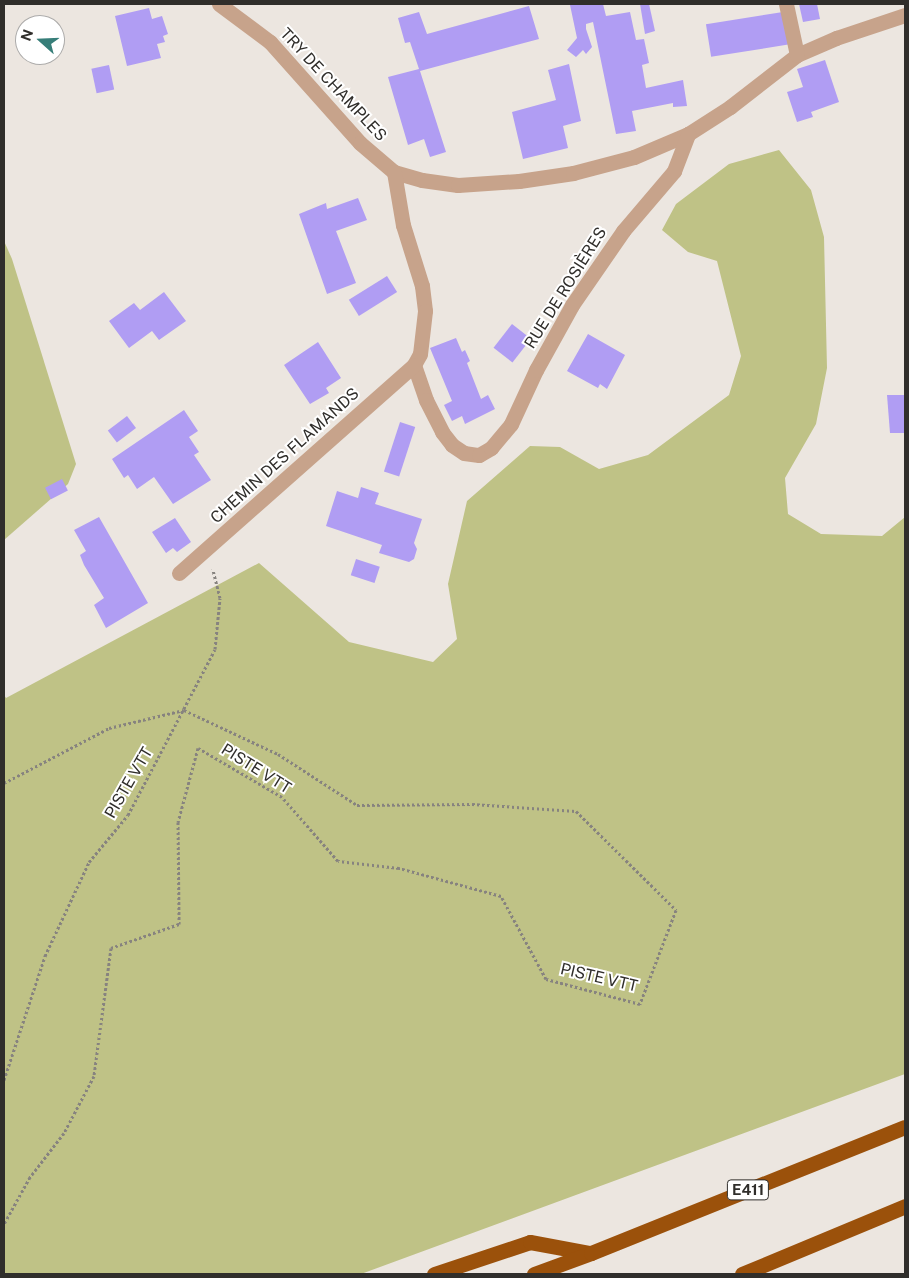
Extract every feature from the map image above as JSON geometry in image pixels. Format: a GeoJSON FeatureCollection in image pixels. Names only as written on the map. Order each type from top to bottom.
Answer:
{"type":"FeatureCollection","features":[{"type":"Feature","properties":{"kind":"highway","name":"E411"},"geometry":{"type":"LineString","coordinates":[[534,1274],[905,1127]]}},
{"type":"Feature","properties":{"kind":"highway"},"geometry":{"type":"LineString","coordinates":[[742,1274],[905,1206]]}},
{"type":"Feature","properties":{"kind":"highway"},"geometry":{"type":"LineString","coordinates":[[434,1274],[530,1242],[591,1253]]}},
{"type":"Feature","properties":{"kind":"street","name":"TRY DE CHAMPLES"},"geometry":{"type":"LineString","coordinates":[[219,4],[270,42],[360,143],[394,172],[422,180],[458,185],[519,181],[573,173],[634,157],[688,134]]}},
{"type":"Feature","properties":{"kind":"street"},"geometry":{"type":"LineString","coordinates":[[786,4],[797,55]]}},
{"type":"Feature","properties":{"kind":"street"},"geometry":{"type":"LineString","coordinates":[[688,134],[730,107],[797,55],[836,38],[905,15]]}},
{"type":"Feature","properties":{"kind":"street","name":"RUE DE ROSIÈRES"},"geometry":{"type":"LineString","coordinates":[[414,365],[434,417],[452,445],[464,453],[479,455],[491,448],[511,424],[549,345],[588,281],[623,231],[674,172],[688,134]]}},
{"type":"Feature","properties":{"kind":"street"},"geometry":{"type":"LineString","coordinates":[[394,172],[403,225],[422,286],[425,311],[420,354],[414,365]]}},
{"type":"Feature","properties":{"kind":"street","name":"CHEMIN DES FLAMANDS"},"geometry":{"type":"LineString","coordinates":[[179,573],[414,365]]}},
{"type":"Feature","properties":{"kind":"path","name":"PISTE VTT"},"geometry":{"type":"LineString","coordinates":[[4,1080],[44,956],[90,862],[128,815],[215,649],[220,598],[207,548]]}},
{"type":"Feature","properties":{"kind":"path","name":"PISTE VTT"},"geometry":{"type":"LineString","coordinates":[[4,783],[109,728],[184,710],[278,754],[357,805],[472,804],[576,811],[676,910],[640,1004],[546,979],[501,896],[399,868],[338,861],[282,797],[198,748],[178,822],[179,924],[111,948],[94,1076],[64,1133],[30,1177],[4,1224]]}},
{"type":"Feature","properties":{"kind":"green space"},"geometry":{"type":"Polygon","coordinates":[[[779,150],[811,190],[824,237],[827,368],[816,424],[785,478],[788,514],[821,534],[882,536],[905,517],[905,1074],[361,1274],[4,1274],[4,695],[6,698],[259,563],[349,642],[433,662],[457,639],[448,584],[467,501],[530,446],[560,447],[599,469],[648,455],[729,395],[741,356],[717,261],[688,252],[662,230],[676,204],[729,164],[779,150]]]}},
{"type":"Feature","properties":{"kind":"green space"},"geometry":{"type":"Polygon","coordinates":[[[4,241],[12,259],[76,464],[68,484],[4,540],[4,241]]]}},
{"type":"Feature","properties":{"kind":"building"},"geometry":{"type":"Polygon","coordinates":[[[603,4],[606,16],[630,12],[636,40],[644,39],[649,63],[642,65],[646,88],[683,80],[687,106],[673,107],[673,103],[632,111],[636,131],[616,134],[593,22],[586,24],[592,47],[586,54],[583,50],[576,57],[567,50],[577,38],[570,5],[603,4]]]}},
{"type":"Feature","properties":{"kind":"building"},"geometry":{"type":"Polygon","coordinates":[[[640,4],[649,4],[655,31],[645,34],[640,4]]]}},
{"type":"Feature","properties":{"kind":"building"},"geometry":{"type":"Polygon","coordinates":[[[799,4],[817,4],[820,19],[803,22],[799,4]]]}},
{"type":"Feature","properties":{"kind":"building"},"geometry":{"type":"Polygon","coordinates":[[[529,6],[539,39],[420,71],[446,152],[430,157],[424,139],[408,145],[388,77],[419,69],[410,42],[405,43],[398,18],[419,12],[427,34],[529,6]]]}},
{"type":"Feature","properties":{"kind":"building"},"geometry":{"type":"Polygon","coordinates":[[[149,8],[152,19],[162,16],[168,34],[163,36],[165,42],[157,44],[161,58],[127,66],[115,16],[149,8]]]}},
{"type":"Feature","properties":{"kind":"building"},"geometry":{"type":"Polygon","coordinates":[[[783,12],[788,45],[711,57],[706,24],[783,12]]]}},
{"type":"Feature","properties":{"kind":"building"},"geometry":{"type":"Polygon","coordinates":[[[825,60],[839,102],[811,112],[813,117],[797,122],[787,92],[803,87],[797,69],[825,60]]]}},
{"type":"Feature","properties":{"kind":"building"},"geometry":{"type":"Polygon","coordinates":[[[569,64],[581,121],[563,126],[568,148],[523,159],[512,112],[556,100],[548,70],[569,64]]]}},
{"type":"Feature","properties":{"kind":"building"},"geometry":{"type":"Polygon","coordinates":[[[109,65],[114,89],[97,93],[91,69],[109,65]]]}},
{"type":"Feature","properties":{"kind":"building"},"geometry":{"type":"Polygon","coordinates":[[[358,198],[367,220],[336,231],[356,283],[327,294],[299,214],[326,203],[327,209],[358,198]]]}},
{"type":"Feature","properties":{"kind":"building"},"geometry":{"type":"Polygon","coordinates":[[[387,276],[397,292],[359,316],[349,300],[387,276]]]}},
{"type":"Feature","properties":{"kind":"building"},"geometry":{"type":"Polygon","coordinates":[[[164,292],[186,321],[159,340],[152,331],[129,348],[109,321],[134,303],[140,310],[164,292]]]}},
{"type":"Feature","properties":{"kind":"building"},"geometry":{"type":"Polygon","coordinates":[[[512,324],[531,339],[512,362],[494,348],[512,324]]]}},
{"type":"Feature","properties":{"kind":"building"},"geometry":{"type":"Polygon","coordinates":[[[588,334],[625,355],[607,389],[600,384],[598,388],[567,371],[588,334]]]}},
{"type":"Feature","properties":{"kind":"building"},"geometry":{"type":"Polygon","coordinates":[[[456,338],[462,352],[465,350],[470,361],[467,363],[481,399],[488,395],[495,409],[465,424],[462,416],[452,421],[444,405],[452,401],[430,348],[456,338]]]}},
{"type":"Feature","properties":{"kind":"building"},"geometry":{"type":"Polygon","coordinates":[[[318,342],[341,378],[326,388],[329,393],[310,404],[284,365],[318,342]]]}},
{"type":"Feature","properties":{"kind":"building"},"geometry":{"type":"Polygon","coordinates":[[[887,395],[905,395],[905,433],[890,433],[887,395]]]}},
{"type":"Feature","properties":{"kind":"building"},"geometry":{"type":"Polygon","coordinates":[[[184,410],[198,431],[189,437],[199,452],[194,455],[211,480],[173,504],[154,477],[137,489],[128,475],[124,478],[112,459],[184,410]]]}},
{"type":"Feature","properties":{"kind":"building"},"geometry":{"type":"Polygon","coordinates":[[[127,416],[136,428],[117,442],[108,430],[127,416]]]}},
{"type":"Feature","properties":{"kind":"building"},"geometry":{"type":"Polygon","coordinates":[[[400,422],[415,427],[399,476],[384,471],[400,422]]]}},
{"type":"Feature","properties":{"kind":"building"},"geometry":{"type":"Polygon","coordinates":[[[62,479],[68,491],[51,499],[45,488],[62,479]]]}},
{"type":"Feature","properties":{"kind":"building"},"geometry":{"type":"Polygon","coordinates":[[[361,487],[379,493],[375,504],[422,519],[414,543],[417,549],[414,559],[409,562],[379,553],[382,545],[326,526],[337,491],[358,498],[361,487]]]}},
{"type":"Feature","properties":{"kind":"building"},"geometry":{"type":"Polygon","coordinates":[[[99,517],[148,603],[106,628],[94,605],[104,598],[84,565],[80,555],[86,551],[74,530],[99,517]]]}},
{"type":"Feature","properties":{"kind":"building"},"geometry":{"type":"Polygon","coordinates":[[[175,518],[191,542],[177,552],[173,548],[166,553],[152,532],[175,518]]]}},
{"type":"Feature","properties":{"kind":"building"},"geometry":{"type":"Polygon","coordinates":[[[356,559],[380,567],[375,583],[351,575],[356,559]]]}}]}
